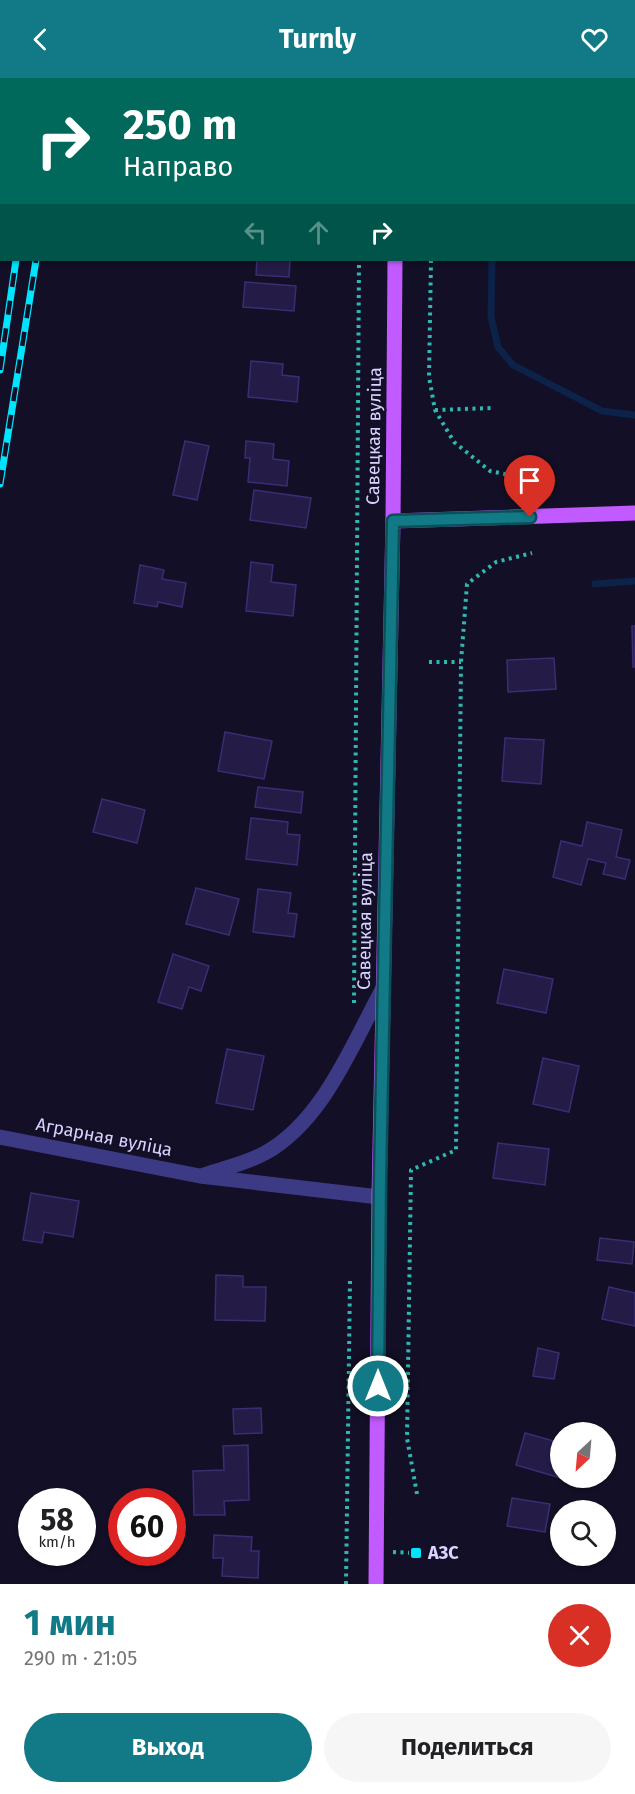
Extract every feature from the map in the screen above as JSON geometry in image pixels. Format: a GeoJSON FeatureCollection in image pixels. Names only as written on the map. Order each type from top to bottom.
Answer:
{"type":"FeatureCollection","features":[{"type":"Feature","properties":{"kind":"main road","name":"Савецкая вуліца"},"geometry":{"type":"LineString","coordinates":[[376,1584],[379,1197],[393,521],[395,261]]}},
{"type":"Feature","properties":{"kind":"main road"},"geometry":{"type":"LineString","coordinates":[[393,521],[635,513]]}},
{"type":"Feature","properties":{"kind":"street"},"geometry":{"type":"LineString","coordinates":[[200,1176],[264,1153],[300,1128],[328,1091],[383,988]]}},
{"type":"Feature","properties":{"kind":"street","name":"Аграрная вуліца"},"geometry":{"type":"LineString","coordinates":[[0,1137],[200,1176],[379,1197]]}},
{"type":"Feature","properties":{"kind":"path"},"geometry":{"type":"LineString","coordinates":[[354,1007],[359,261]]}},
{"type":"Feature","properties":{"kind":"path"},"geometry":{"type":"LineString","coordinates":[[431,261],[429,377],[435,410],[454,442],[490,471],[529,479]]}},
{"type":"Feature","properties":{"kind":"path"},"geometry":{"type":"LineString","coordinates":[[435,410],[493,408]]}},
{"type":"Feature","properties":{"kind":"path"},"geometry":{"type":"LineString","coordinates":[[417,1494],[407,1438],[411,1170],[456,1150],[461,662],[467,584],[496,562],[532,553]]}},
{"type":"Feature","properties":{"kind":"path"},"geometry":{"type":"LineString","coordinates":[[429,662],[461,662]]}},
{"type":"Feature","properties":{"kind":"path"},"geometry":{"type":"LineString","coordinates":[[346,1584],[350,1280]]}},
{"type":"Feature","properties":{"kind":"building"},"geometry":{"type":"Polygon","coordinates":[[[257,261],[290,261],[289,277],[256,275],[257,261]]]}},
{"type":"Feature","properties":{"kind":"building"},"geometry":{"type":"Polygon","coordinates":[[[245,282],[296,286],[294,311],[243,307],[245,282]]]}},
{"type":"Feature","properties":{"kind":"building"},"geometry":{"type":"Polygon","coordinates":[[[251,361],[283,364],[282,375],[299,377],[297,402],[248,397],[251,361]]]}},
{"type":"Feature","properties":{"kind":"building"},"geometry":{"type":"Polygon","coordinates":[[[185,441],[209,446],[197,500],[173,495],[185,441]]]}},
{"type":"Feature","properties":{"kind":"building"},"geometry":{"type":"Polygon","coordinates":[[[246,441],[274,444],[273,459],[289,461],[287,486],[248,482],[250,458],[245,458],[246,441]]]}},
{"type":"Feature","properties":{"kind":"building"},"geometry":{"type":"Polygon","coordinates":[[[254,490],[311,498],[306,528],[250,520],[254,490]]]}},
{"type":"Feature","properties":{"kind":"building"},"geometry":{"type":"Polygon","coordinates":[[[251,562],[273,565],[271,582],[296,585],[293,616],[246,611],[251,562]]]}},
{"type":"Feature","properties":{"kind":"building"},"geometry":{"type":"Polygon","coordinates":[[[140,565],[164,570],[162,579],[186,583],[182,607],[158,602],[157,607],[134,603],[140,565]]]}},
{"type":"Feature","properties":{"kind":"building"},"geometry":{"type":"Polygon","coordinates":[[[632,626],[635,626],[635,667],[633,667],[632,626]]]}},
{"type":"Feature","properties":{"kind":"building"},"geometry":{"type":"Polygon","coordinates":[[[554,658],[556,689],[508,692],[507,660],[554,658]]]}},
{"type":"Feature","properties":{"kind":"building"},"geometry":{"type":"Polygon","coordinates":[[[225,732],[272,741],[264,779],[218,771],[225,732]]]}},
{"type":"Feature","properties":{"kind":"building"},"geometry":{"type":"Polygon","coordinates":[[[505,738],[544,740],[541,784],[502,781],[505,738]]]}},
{"type":"Feature","properties":{"kind":"building"},"geometry":{"type":"Polygon","coordinates":[[[258,787],[303,792],[301,813],[255,807],[258,787]]]}},
{"type":"Feature","properties":{"kind":"building"},"geometry":{"type":"Polygon","coordinates":[[[102,799],[145,810],[137,843],[93,832],[102,799]]]}},
{"type":"Feature","properties":{"kind":"building"},"geometry":{"type":"Polygon","coordinates":[[[251,818],[288,822],[287,834],[300,835],[297,865],[246,859],[251,818]]]}},
{"type":"Feature","properties":{"kind":"building"},"geometry":{"type":"Polygon","coordinates":[[[587,822],[622,830],[616,857],[630,860],[625,879],[603,874],[606,863],[588,859],[581,885],[553,877],[561,841],[582,846],[587,822]]]}},
{"type":"Feature","properties":{"kind":"building"},"geometry":{"type":"Polygon","coordinates":[[[196,888],[239,899],[229,935],[186,924],[196,888]]]}},
{"type":"Feature","properties":{"kind":"building"},"geometry":{"type":"Polygon","coordinates":[[[258,889],[291,893],[288,913],[297,914],[294,937],[253,932],[258,889]]]}},
{"type":"Feature","properties":{"kind":"building"},"geometry":{"type":"Polygon","coordinates":[[[173,954],[209,966],[201,991],[189,987],[182,1009],[158,1002],[173,954]]]}},
{"type":"Feature","properties":{"kind":"building"},"geometry":{"type":"Polygon","coordinates":[[[504,969],[553,979],[546,1013],[497,1003],[504,969]]]}},
{"type":"Feature","properties":{"kind":"building"},"geometry":{"type":"Polygon","coordinates":[[[227,1049],[264,1056],[253,1110],[216,1103],[227,1049]]]}},
{"type":"Feature","properties":{"kind":"building"},"geometry":{"type":"Polygon","coordinates":[[[543,1058],[579,1066],[569,1112],[533,1104],[543,1058]]]}},
{"type":"Feature","properties":{"kind":"building"},"geometry":{"type":"Polygon","coordinates":[[[498,1143],[549,1149],[545,1185],[493,1178],[498,1143]]]}},
{"type":"Feature","properties":{"kind":"building"},"geometry":{"type":"Polygon","coordinates":[[[31,1193],[79,1201],[73,1237],[44,1232],[42,1243],[23,1240],[31,1193]]]}},
{"type":"Feature","properties":{"kind":"building"},"geometry":{"type":"Polygon","coordinates":[[[600,1238],[634,1242],[632,1264],[597,1260],[600,1238]]]}},
{"type":"Feature","properties":{"kind":"building"},"geometry":{"type":"Polygon","coordinates":[[[216,1275],[243,1276],[243,1287],[266,1287],[265,1321],[215,1320],[216,1275]]]}},
{"type":"Feature","properties":{"kind":"building"},"geometry":{"type":"Polygon","coordinates":[[[609,1287],[635,1293],[635,1326],[602,1319],[609,1287]]]}},
{"type":"Feature","properties":{"kind":"building"},"geometry":{"type":"Polygon","coordinates":[[[538,1348],[559,1353],[554,1379],[533,1376],[538,1348]]]}},
{"type":"Feature","properties":{"kind":"building"},"geometry":{"type":"Polygon","coordinates":[[[261,1408],[262,1433],[234,1434],[233,1409],[261,1408]]]}},
{"type":"Feature","properties":{"kind":"building"},"geometry":{"type":"Polygon","coordinates":[[[525,1433],[550,1440],[550,1475],[516,1465],[525,1433]]]}},
{"type":"Feature","properties":{"kind":"building"},"geometry":{"type":"Polygon","coordinates":[[[248,1445],[249,1500],[224,1501],[225,1515],[194,1515],[193,1471],[224,1470],[223,1446],[248,1445]]]}},
{"type":"Feature","properties":{"kind":"building"},"geometry":{"type":"Polygon","coordinates":[[[512,1498],[550,1504],[545,1532],[507,1526],[512,1498]]]}},
{"type":"Feature","properties":{"kind":"building"},"geometry":{"type":"Polygon","coordinates":[[[214,1535],[252,1537],[251,1551],[259,1551],[258,1578],[222,1576],[223,1558],[213,1558],[214,1535]]]}},
{"type":"Feature","properties":{"kind":"waterway"},"geometry":{"type":"LineString","coordinates":[[492,261],[491,317],[498,347],[513,365],[602,411],[635,415]]}},
{"type":"Feature","properties":{"kind":"waterway"},"geometry":{"type":"LineString","coordinates":[[595,584],[635,581]]}},
{"type":"Feature","properties":{"kind":"railway"},"geometry":{"type":"LineString","coordinates":[[0,370],[16,261]]}},
{"type":"Feature","properties":{"kind":"railway"},"geometry":{"type":"LineString","coordinates":[[0,484],[36,261]]}},
{"type":"Feature","properties":{"kind":"place","name":"АЗС"},"geometry":{"type":"Point","coordinates":[416,1553]}},
{"type":"Feature","properties":{"kind":"route"},"geometry":{"type":"LineString","coordinates":[[378,1386],[385,872],[393,521],[530,517]]}}]}
